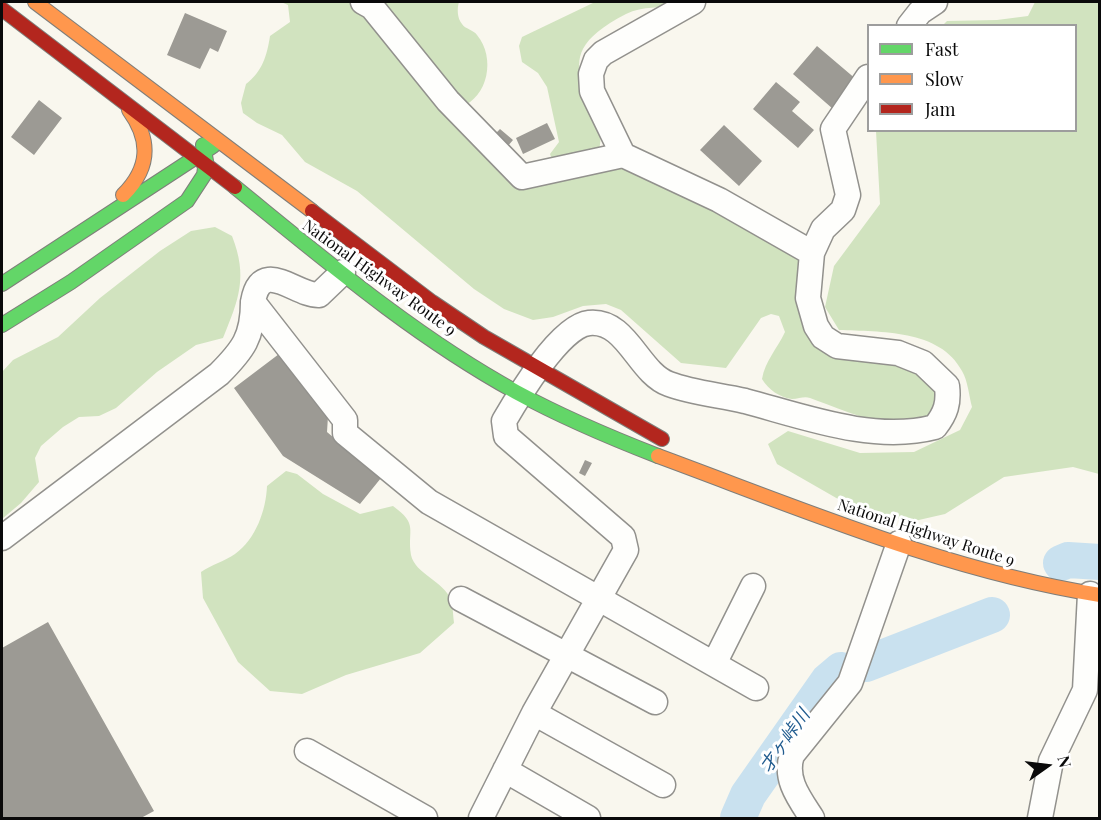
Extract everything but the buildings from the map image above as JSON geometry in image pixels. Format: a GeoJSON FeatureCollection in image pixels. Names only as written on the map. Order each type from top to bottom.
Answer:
{"type":"FeatureCollection","features":[{"type":"Feature","properties":{"kind":"highway","name":"National Highway Route 9"},"geometry":{"type":"LineString","coordinates":[[34,2],[228,147],[384,268],[484,337],[606,409],[780,500]]}},
{"type":"Feature","properties":{"kind":"highway","name":"National Highway Route 9"},"geometry":{"type":"LineString","coordinates":[[2,9],[115,95],[200,152],[207,164],[264,214],[459,356],[520,394],[567,419],[621,442],[899,543],[999,576],[1095,595]]}},
{"type":"Feature","properties":{"kind":"highway"},"geometry":{"type":"LineString","coordinates":[[158,94],[191,124],[200,152]]}},
{"type":"Feature","properties":{"kind":"highway"},"geometry":{"type":"LineString","coordinates":[[77,231],[131,188],[146,165],[147,148],[139,122],[115,95]]}},
{"type":"Feature","properties":{"kind":"highway"},"geometry":{"type":"LineString","coordinates":[[2,284],[77,231],[200,152],[213,146],[228,147]]}},
{"type":"Feature","properties":{"kind":"highway"},"geometry":{"type":"LineString","coordinates":[[142,209],[207,164],[226,158],[249,163]]}},
{"type":"Feature","properties":{"kind":"highway"},"geometry":{"type":"LineString","coordinates":[[2,325],[177,209],[199,187],[207,164]]}},
{"type":"Feature","properties":{"kind":"highway"},"geometry":{"type":"LineString","coordinates":[[177,209],[194,201],[210,198]]}},
{"type":"Feature","properties":{"kind":"highway"},"geometry":{"type":"LineString","coordinates":[[228,200],[264,214]]}},
{"type":"Feature","properties":{"kind":"highway"},"geometry":{"type":"LineString","coordinates":[[57,308],[152,227]]}},
{"type":"Feature","properties":{"kind":"street"},"geometry":{"type":"LineString","coordinates":[[363,2],[372,7],[455,109],[522,177],[623,155],[719,200],[812,253]]}},
{"type":"Feature","properties":{"kind":"street"},"geometry":{"type":"LineString","coordinates":[[623,155],[592,90],[591,74],[596,60],[603,53],[693,2]]}},
{"type":"Feature","properties":{"kind":"street"},"geometry":{"type":"LineString","coordinates":[[911,24],[920,12],[935,2]]}},
{"type":"Feature","properties":{"kind":"street"},"geometry":{"type":"LineString","coordinates":[[481,819],[534,713],[626,550],[623,537],[506,436],[504,421],[520,394],[538,369],[578,326],[598,324],[623,338],[647,369],[669,384],[898,434],[936,427],[944,416],[949,400],[947,386],[931,369],[923,363],[898,353],[837,346],[823,337],[816,326],[808,298],[812,253],[823,229],[843,210],[848,195],[833,129],[867,78]]}},
{"type":"Feature","properties":{"kind":"street"},"geometry":{"type":"LineString","coordinates":[[2,538],[219,374],[240,352],[253,326],[253,302],[256,289],[260,284],[270,280],[284,283],[313,296],[320,295],[343,272]]}},
{"type":"Feature","properties":{"kind":"street"},"geometry":{"type":"LineString","coordinates":[[253,302],[345,420],[345,433],[429,502],[756,688]]}},
{"type":"Feature","properties":{"kind":"street"},"geometry":{"type":"LineString","coordinates":[[812,819],[791,783],[788,767],[792,755],[850,683],[899,543]]}},
{"type":"Feature","properties":{"kind":"street"},"geometry":{"type":"LineString","coordinates":[[714,664],[753,586]]}},
{"type":"Feature","properties":{"kind":"street"},"geometry":{"type":"LineString","coordinates":[[1040,819],[1051,760],[1085,690],[1095,595]]}},
{"type":"Feature","properties":{"kind":"street"},"geometry":{"type":"LineString","coordinates":[[461,599],[655,702]]}},
{"type":"Feature","properties":{"kind":"street"},"geometry":{"type":"LineString","coordinates":[[534,713],[663,785]]}},
{"type":"Feature","properties":{"kind":"street"},"geometry":{"type":"LineString","coordinates":[[307,751],[425,819]]}},
{"type":"Feature","properties":{"kind":"street"},"geometry":{"type":"LineString","coordinates":[[506,770],[588,819]]}},
{"type":"Feature","properties":{"kind":"green space"},"geometry":{"type":"Polygon","coordinates":[[[281,2],[350,2],[368,16],[516,181],[598,165],[629,169],[680,189],[756,232],[799,259],[813,337],[904,362],[939,389],[940,408],[927,424],[894,423],[853,414],[806,397],[792,399],[779,395],[762,379],[768,361],[785,332],[779,316],[771,314],[761,318],[726,368],[681,363],[621,310],[606,304],[583,306],[553,317],[533,320],[504,309],[474,289],[357,191],[305,162],[282,135],[257,123],[243,113],[241,103],[246,84],[263,63],[270,36],[290,22],[288,5],[281,2]]]}},
{"type":"Feature","properties":{"kind":"green space"},"geometry":{"type":"Polygon","coordinates":[[[380,2],[459,2],[460,22],[477,35],[486,55],[486,76],[478,95],[461,107],[380,2]]]}},
{"type":"Feature","properties":{"kind":"green space"},"geometry":{"type":"Polygon","coordinates":[[[595,2],[679,2],[632,11],[598,32],[583,48],[579,64],[582,80],[601,131],[599,150],[553,162],[550,154],[559,142],[547,87],[538,73],[522,62],[519,46],[522,37],[595,2]]]}},
{"type":"Feature","properties":{"kind":"green space"},"geometry":{"type":"Polygon","coordinates":[[[1035,2],[1099,2],[1099,474],[1073,467],[1004,477],[945,514],[910,522],[845,503],[777,464],[768,444],[788,431],[860,453],[914,452],[960,430],[972,407],[962,371],[952,357],[939,347],[908,336],[872,331],[839,330],[825,307],[834,266],[880,204],[876,132],[1077,132],[1077,24],[944,24],[947,21],[997,20],[1028,16],[1035,2]]]}},
{"type":"Feature","properties":{"kind":"green space"},"geometry":{"type":"Polygon","coordinates":[[[215,227],[232,236],[240,264],[240,288],[223,338],[196,345],[157,372],[116,408],[99,416],[79,417],[63,427],[41,446],[35,458],[39,482],[21,503],[2,519],[2,372],[13,360],[58,337],[100,298],[160,251],[191,231],[215,227]]]}},
{"type":"Feature","properties":{"kind":"green space"},"geometry":{"type":"Polygon","coordinates":[[[286,471],[297,474],[323,494],[360,514],[393,506],[401,512],[409,523],[411,555],[414,562],[447,593],[452,603],[454,623],[420,653],[346,675],[302,694],[270,691],[238,662],[203,598],[201,572],[235,554],[249,540],[265,505],[267,486],[286,471]]]}},
{"type":"Feature","properties":{"kind":"waterway","name":"才ヶ峠川"},"geometry":{"type":"LineString","coordinates":[[1061,563],[1068,560],[1100,562]]}},
{"type":"Feature","properties":{"kind":"waterway","name":"才ヶ峠川"},"geometry":{"type":"LineString","coordinates":[[866,664],[992,615]]}},
{"type":"Feature","properties":{"kind":"waterway","name":"才ヶ峠川"},"geometry":{"type":"LineString","coordinates":[[738,818],[748,795],[828,681],[841,670]]}},
{"type":"Feature","properties":{"kind":"traffic: fast"},"geometry":{"type":"LineString","coordinates":[[2,325],[71,282],[187,201],[204,175],[206,161],[203,145]]}},
{"type":"Feature","properties":{"kind":"traffic: fast"},"geometry":{"type":"LineString","coordinates":[[2,284],[213,146]]}},
{"type":"Feature","properties":{"kind":"traffic: fast"},"geometry":{"type":"LineString","coordinates":[[235,187],[371,296],[478,370],[551,410],[658,456]]}},
{"type":"Feature","properties":{"kind":"traffic: slow"},"geometry":{"type":"LineString","coordinates":[[35,2],[312,211]]}},
{"type":"Feature","properties":{"kind":"traffic: slow"},"geometry":{"type":"LineString","coordinates":[[123,195],[138,175],[144,154],[141,132],[129,110]]}},
{"type":"Feature","properties":{"kind":"traffic: slow"},"geometry":{"type":"LineString","coordinates":[[658,456],[821,517],[931,554],[987,571],[1100,595]]}},
{"type":"Feature","properties":{"kind":"traffic: jam"},"geometry":{"type":"LineString","coordinates":[[2,9],[235,187]]}},
{"type":"Feature","properties":{"kind":"traffic: jam"},"geometry":{"type":"LineString","coordinates":[[312,211],[432,302],[484,337],[662,439]]}}]}
